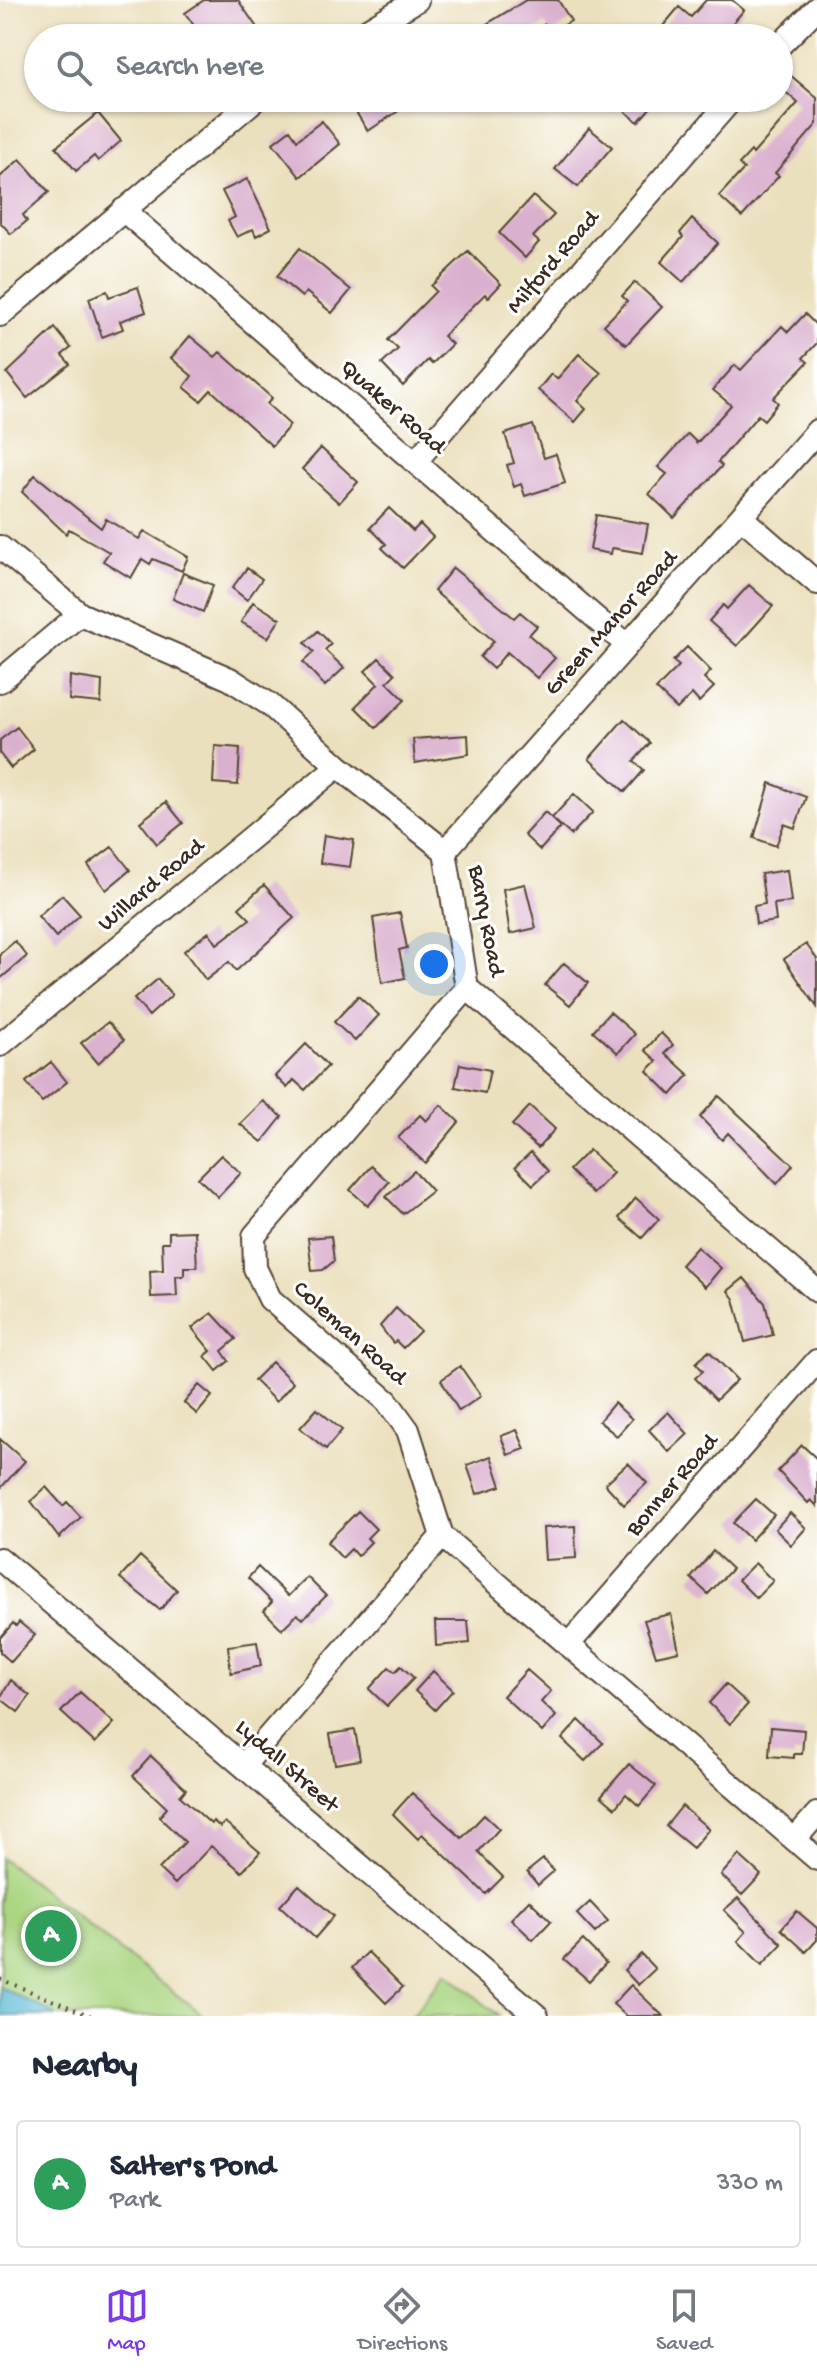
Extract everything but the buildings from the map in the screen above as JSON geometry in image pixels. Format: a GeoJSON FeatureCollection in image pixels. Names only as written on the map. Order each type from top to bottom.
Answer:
{"type":"FeatureCollection","features":[{"type":"Feature","properties":{"kind":"street"},"geometry":{"type":"LineString","coordinates":[[377,24],[417,0]]}},
{"type":"Feature","properties":{"kind":"street"},"geometry":{"type":"LineString","coordinates":[[793,32],[817,8]]}},
{"type":"Feature","properties":{"kind":"street"},"geometry":{"type":"LineString","coordinates":[[0,315],[240,112]]}},
{"type":"Feature","properties":{"kind":"street","name":"Milford Road"},"geometry":{"type":"LineString","coordinates":[[415,462],[721,112]]}},
{"type":"Feature","properties":{"kind":"street","name":"Quaker Road"},"geometry":{"type":"LineString","coordinates":[[123,210],[627,645]]}},
{"type":"Feature","properties":{"kind":"street","name":"Green Manor Road"},"geometry":{"type":"LineString","coordinates":[[445,851],[817,431]]}},
{"type":"Feature","properties":{"kind":"street"},"geometry":{"type":"LineString","coordinates":[[742,518],[817,583]]}},
{"type":"Feature","properties":{"kind":"street","name":"Barry Road"},"geometry":{"type":"LineString","coordinates":[[0,547],[80,614],[230,679],[269,704],[338,766],[445,851],[467,988],[817,1291]]}},
{"type":"Feature","properties":{"kind":"street"},"geometry":{"type":"LineString","coordinates":[[0,681],[80,614]]}},
{"type":"Feature","properties":{"kind":"street","name":"Willard Road"},"geometry":{"type":"LineString","coordinates":[[0,1045],[338,766]]}},
{"type":"Feature","properties":{"kind":"street","name":"Coleman Road"},"geometry":{"type":"LineString","coordinates":[[442,1536],[408,1430],[387,1401],[270,1299],[255,1268],[254,1236],[467,988]]}},
{"type":"Feature","properties":{"kind":"street","name":"Bonner Road"},"geometry":{"type":"LineString","coordinates":[[568,1645],[817,1361]]}},
{"type":"Feature","properties":{"kind":"street"},"geometry":{"type":"LineString","coordinates":[[244,1765],[442,1536],[817,1859]]}},
{"type":"Feature","properties":{"kind":"street","name":"Lydall Street"},"geometry":{"type":"LineString","coordinates":[[0,1559],[537,2016]]}},
{"type":"Feature","properties":{"kind":"street"},"geometry":{"type":"LineString","coordinates":[[795,1839],[817,1814]]}},
{"type":"Feature","properties":{"kind":"path"},"geometry":{"type":"LineString","coordinates":[[0,1979],[91,2016]]}},
{"type":"Feature","properties":{"kind":"green space"},"geometry":{"type":"Polygon","coordinates":[[[0,1857],[204,2016],[0,2016],[0,1857]]]}},
{"type":"Feature","properties":{"kind":"green space"},"geometry":{"type":"Polygon","coordinates":[[[446,1972],[499,2016],[412,2016],[446,1972]]]}},
{"type":"Feature","properties":{"kind":"water"},"geometry":{"type":"Polygon","coordinates":[[[0,1987],[58,2016],[0,2016],[0,1987]]]}},
{"type":"Feature","properties":{"kind":"place","name":"Salter's Pond"},"geometry":{"type":"Point","coordinates":[51,1936]}}]}
